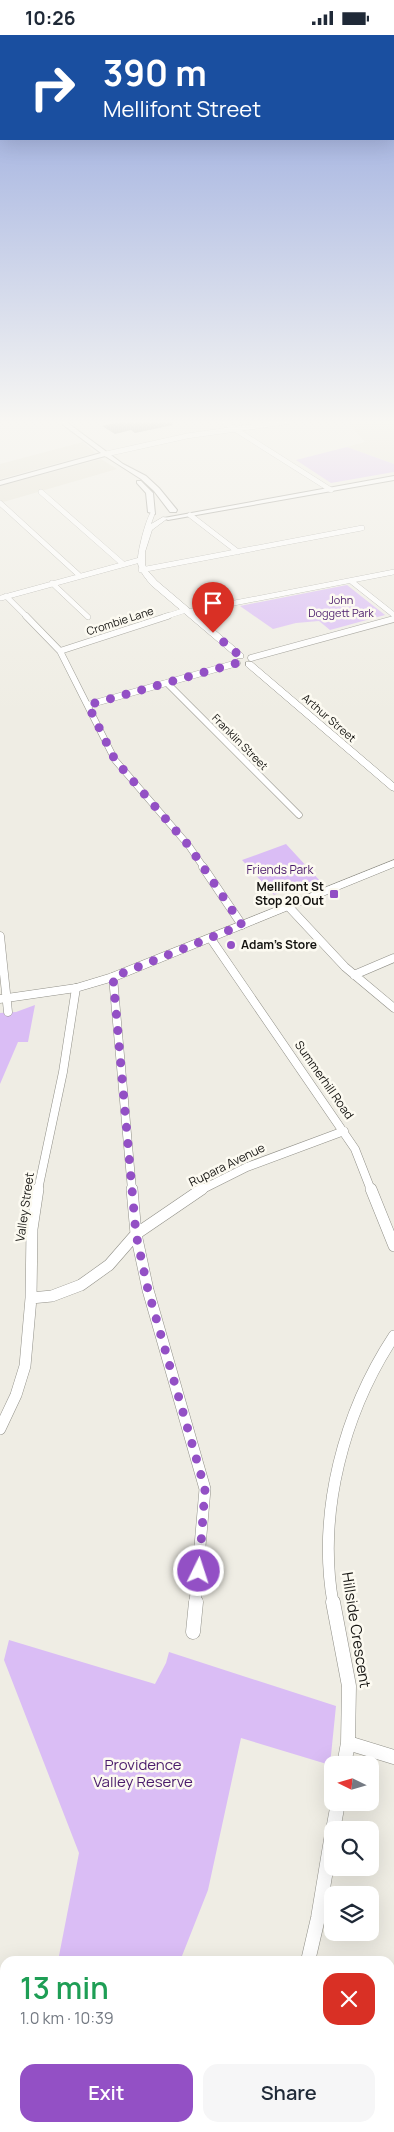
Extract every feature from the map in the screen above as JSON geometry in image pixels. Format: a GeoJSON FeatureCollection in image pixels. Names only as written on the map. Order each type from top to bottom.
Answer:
{"type":"FeatureCollection","features":[{"type":"Feature","properties":{"kind":"street"},"geometry":{"type":"LineString","coordinates":[[17,519],[80,576]]}},
{"type":"Feature","properties":{"kind":"street"},"geometry":{"type":"LineString","coordinates":[[73,519],[123,564]]}},
{"type":"Feature","properties":{"kind":"street"},"geometry":{"type":"LineString","coordinates":[[150,519],[149,529],[140,560],[141,570],[239,660]]}},
{"type":"Feature","properties":{"kind":"street"},"geometry":{"type":"LineString","coordinates":[[149,529],[165,519]]}},
{"type":"Feature","properties":{"kind":"street"},"geometry":{"type":"LineString","coordinates":[[195,519],[238,552]]}},
{"type":"Feature","properties":{"kind":"street"},"geometry":{"type":"LineString","coordinates":[[141,570],[362,527]]}},
{"type":"Feature","properties":{"kind":"street"},"geometry":{"type":"LineString","coordinates":[[3,597],[140,560]]}},
{"type":"Feature","properties":{"kind":"street","name":"Crombie Lane"},"geometry":{"type":"LineString","coordinates":[[60,651],[187,611],[394,572]]}},
{"type":"Feature","properties":{"kind":"street"},"geometry":{"type":"LineString","coordinates":[[351,581],[394,617]]}},
{"type":"Feature","properties":{"kind":"street"},"geometry":{"type":"LineString","coordinates":[[52,583],[88,617]]}},
{"type":"Feature","properties":{"kind":"street"},"geometry":{"type":"LineString","coordinates":[[3,597],[60,651],[115,760],[189,846],[242,925]]}},
{"type":"Feature","properties":{"kind":"street"},"geometry":{"type":"LineString","coordinates":[[88,705],[239,660],[250,661],[394,617]]}},
{"type":"Feature","properties":{"kind":"street","name":"Arthur Street"},"geometry":{"type":"LineString","coordinates":[[250,661],[394,788]]}},
{"type":"Feature","properties":{"kind":"street","name":"Franklin Street"},"geometry":{"type":"LineString","coordinates":[[167,683],[299,815]]}},
{"type":"Feature","properties":{"kind":"street"},"geometry":{"type":"LineString","coordinates":[[4,998],[76,988],[113,977],[211,939],[394,863]]}},
{"type":"Feature","properties":{"kind":"street"},"geometry":{"type":"LineString","coordinates":[[288,906],[354,975],[394,1008]]}},
{"type":"Feature","properties":{"kind":"street"},"geometry":{"type":"LineString","coordinates":[[0,936],[4,998],[8,1012]]}},
{"type":"Feature","properties":{"kind":"street","name":"Summerhill Road"},"geometry":{"type":"LineString","coordinates":[[211,939],[344,1131],[358,1157],[394,1246]]}},
{"type":"Feature","properties":{"kind":"street"},"geometry":{"type":"LineString","coordinates":[[354,975],[394,957]]}},
{"type":"Feature","properties":{"kind":"street"},"geometry":{"type":"LineString","coordinates":[[113,977],[136,1234],[148,1290],[205,1489],[193,1632]]}},
{"type":"Feature","properties":{"kind":"street","name":"Valley Street"},"geometry":{"type":"LineString","coordinates":[[0,1429],[16,1395],[25,1366],[30,1298],[32,1229],[40,1178],[63,1072],[76,988]]}},
{"type":"Feature","properties":{"kind":"street","name":"Rupara Avenue"},"geometry":{"type":"LineString","coordinates":[[30,1298],[52,1296],[80,1285],[109,1265],[136,1234],[202,1189],[224,1177],[278,1154],[344,1131]]}},
{"type":"Feature","properties":{"kind":"street","name":"Hillside Crescent"},"geometry":{"type":"LineString","coordinates":[[346,1756],[350,1708],[349,1685],[329,1573],[328,1543],[332,1497],[340,1454],[355,1411],[394,1337]]}},
{"type":"Feature","properties":{"kind":"street"},"geometry":{"type":"LineString","coordinates":[[348,1743],[394,1757]]}},
{"type":"Feature","properties":{"kind":"street"},"geometry":{"type":"LineString","coordinates":[[309,1956],[325,1876]]}},
{"type":"Feature","properties":{"kind":"green space","name":"John Doggett Park"},"geometry":{"type":"Polygon","coordinates":[[[347,585],[385,615],[330,630],[319,621],[296,623],[273,629],[240,606],[347,585]]]}},
{"type":"Feature","properties":{"kind":"green space","name":"Friends Park"},"geometry":{"type":"Polygon","coordinates":[[[286,844],[321,882],[300,891],[293,887],[274,895],[242,860],[286,844]]]}},
{"type":"Feature","properties":{"kind":"green space"},"geometry":{"type":"Polygon","coordinates":[[[35,1005],[28,1042],[18,1042],[0,1084],[0,1013],[16,1012],[35,1005]]]}},
{"type":"Feature","properties":{"kind":"green space","name":"Providence Valley Reserve"},"geometry":{"type":"Polygon","coordinates":[[[9,1640],[155,1684],[166,1663],[169,1652],[336,1706],[331,1756],[324,1756],[324,1763],[241,1738],[208,1890],[182,1956],[59,1956],[79,1853],[4,1660],[9,1640]]]}},
{"type":"Feature","properties":{"kind":"place","name":"Mellifont St Stop 20 Out"},"geometry":{"type":"Point","coordinates":[334,894]}},
{"type":"Feature","properties":{"kind":"place","name":"Adam's Store"},"geometry":{"type":"Point","coordinates":[231,945]}},
{"type":"Feature","properties":{"kind":"route"},"geometry":{"type":"LineString","coordinates":[[199,1571],[205,1489],[148,1290],[136,1234],[113,977],[242,925],[189,846],[115,760],[88,705],[237,663],[236,659],[240,656],[213,633]]}}]}
